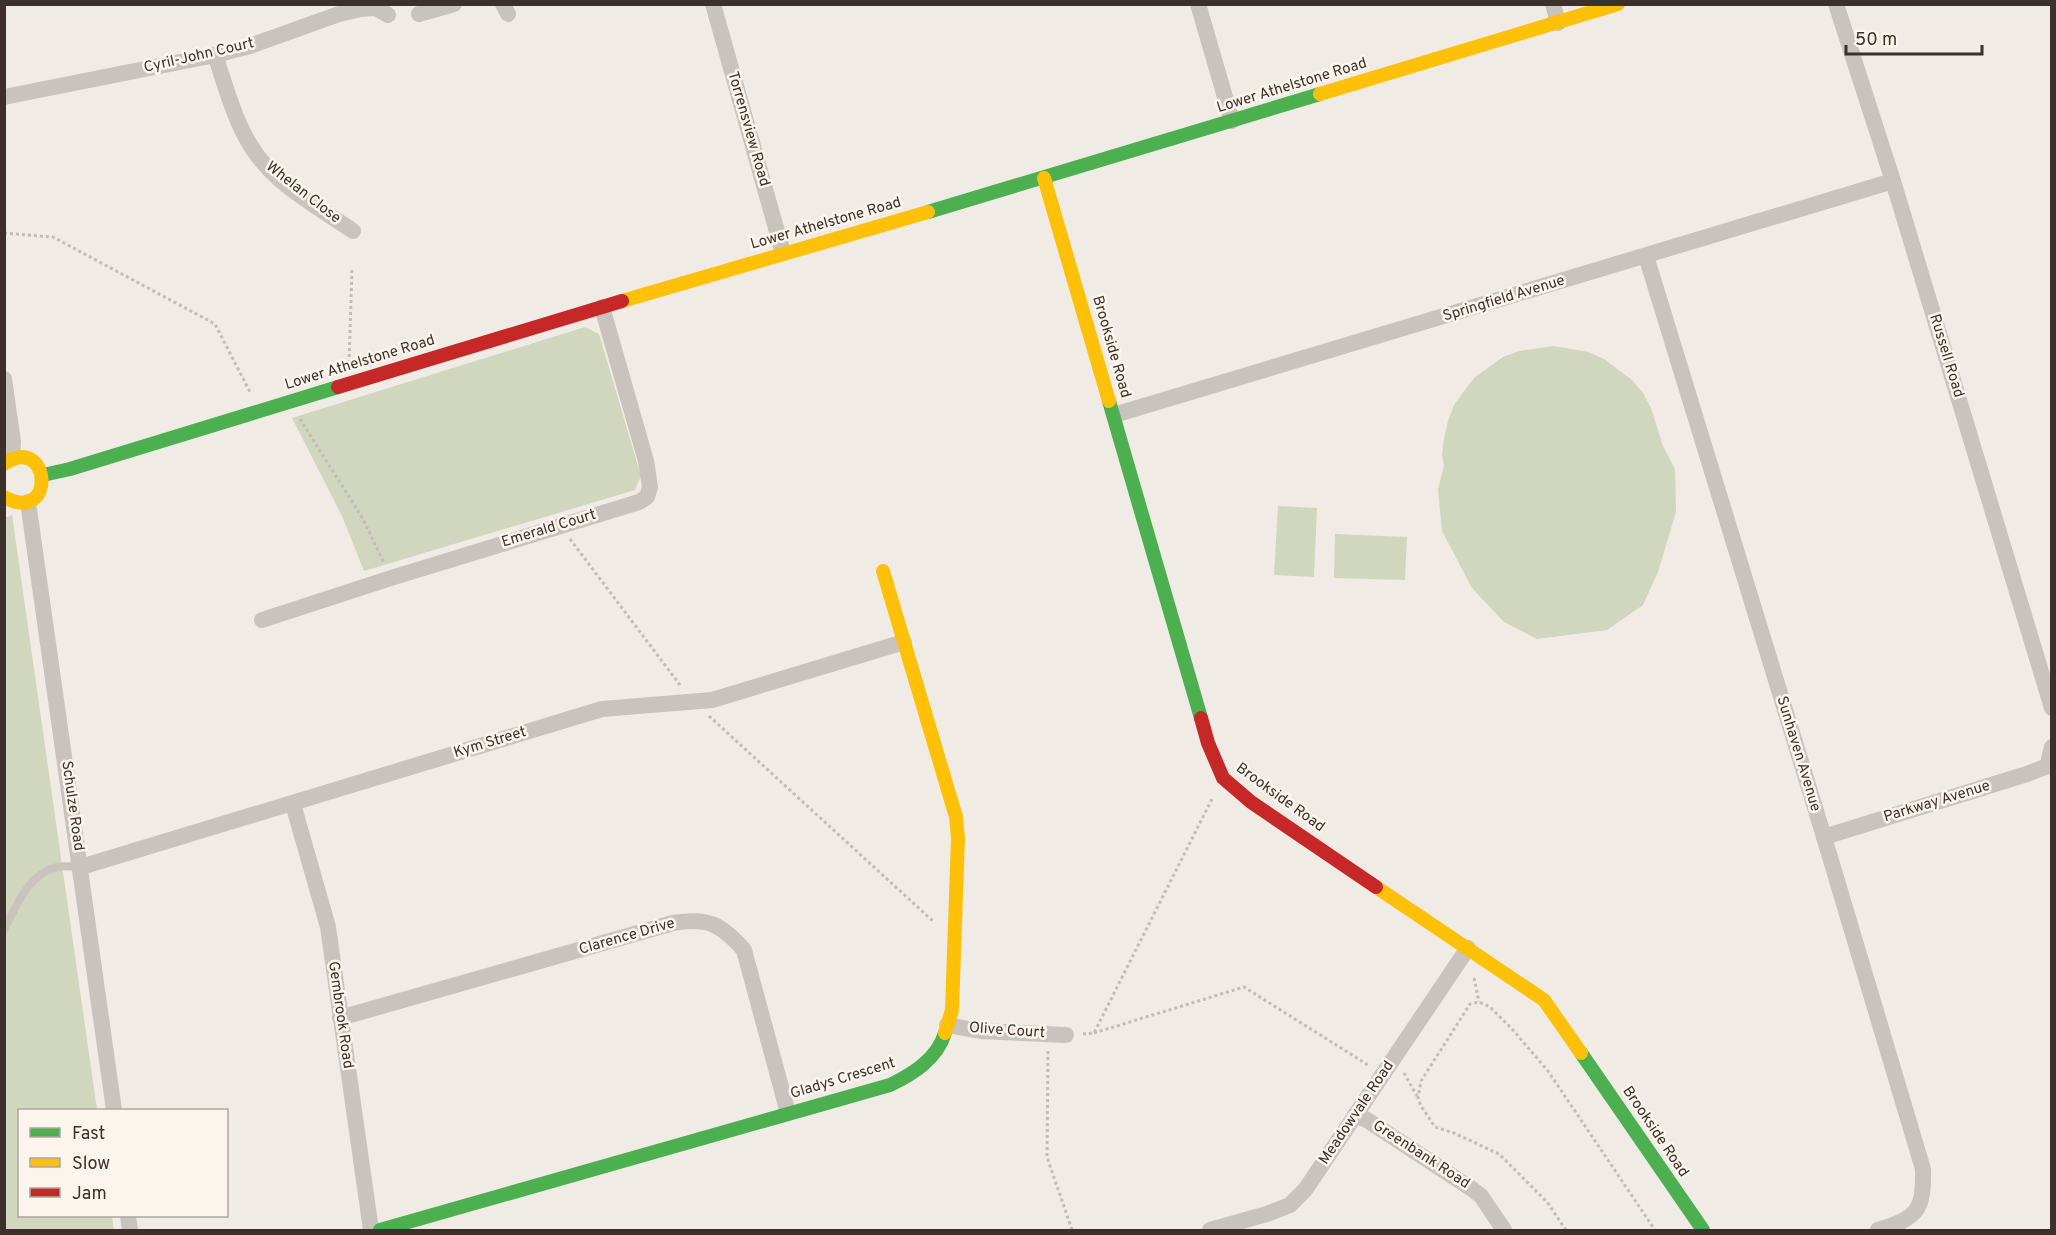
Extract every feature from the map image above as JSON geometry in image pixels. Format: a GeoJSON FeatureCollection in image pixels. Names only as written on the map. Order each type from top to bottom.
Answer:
{"type":"FeatureCollection","features":[{"type":"Feature","properties":{"kind":"street"},"geometry":{"type":"LineString","coordinates":[[419,14],[454,4]]}},
{"type":"Feature","properties":{"kind":"street","name":"Torrensview Road"},"geometry":{"type":"LineString","coordinates":[[713,4],[783,253]]}},
{"type":"Feature","properties":{"kind":"street"},"geometry":{"type":"LineString","coordinates":[[1198,4],[1232,121]]}},
{"type":"Feature","properties":{"kind":"street"},"geometry":{"type":"LineString","coordinates":[[1553,4],[1558,23]]}},
{"type":"Feature","properties":{"kind":"street","name":"Lower Athelstone Road"},"geometry":{"type":"LineString","coordinates":[[43,475],[70,469],[783,253],[1044,178],[1618,4]]}},
{"type":"Feature","properties":{"kind":"street","name":"Russell Road"},"geometry":{"type":"LineString","coordinates":[[1836,4],[1893,181],[2052,708]]}},
{"type":"Feature","properties":{"kind":"street","name":"Cyril-John Court"},"geometry":{"type":"LineString","coordinates":[[4,98],[215,55],[250,46],[350,12],[376,8],[388,15]]}},
{"type":"Feature","properties":{"kind":"street","name":"Whelan Close"},"geometry":{"type":"LineString","coordinates":[[215,55],[241,129],[254,151],[283,182],[352,231]]}},
{"type":"Feature","properties":{"kind":"street","name":"Brookside Road"},"geometry":{"type":"LineString","coordinates":[[1044,178],[1208,743],[1223,778],[1251,802],[1544,1000],[1703,1230]]}},
{"type":"Feature","properties":{"kind":"street","name":"Springfield Avenue"},"geometry":{"type":"LineString","coordinates":[[1114,415],[1893,181]]}},
{"type":"Feature","properties":{"kind":"street","name":"Sunhaven Avenue"},"geometry":{"type":"LineString","coordinates":[[1646,256],[1923,1169],[1923,1191],[1917,1211],[1903,1222],[1878,1230]]}},
{"type":"Feature","properties":{"kind":"street","name":"Emerald Court"},"geometry":{"type":"LineString","coordinates":[[262,620],[639,502],[647,497],[650,487],[646,461],[602,307]]}},
{"type":"Feature","properties":{"kind":"street"},"geometry":{"type":"LineString","coordinates":[[4,379],[13,442],[8,461],[26,457],[37,464],[43,475],[43,486],[38,496],[28,502],[17,503],[4,497]]}},
{"type":"Feature","properties":{"kind":"street","name":"Schulze Road"},"geometry":{"type":"LineString","coordinates":[[28,502],[114,1109]]}},
{"type":"Feature","properties":{"kind":"street","name":"Gladys Crescent"},"geometry":{"type":"LineString","coordinates":[[380,1230],[890,1085],[913,1074],[932,1056],[944,1037],[952,1010],[958,838],[956,817],[883,571]]}},
{"type":"Feature","properties":{"kind":"street","name":"Kym Street"},"geometry":{"type":"LineString","coordinates":[[81,867],[602,709],[712,700],[904,642]]}},
{"type":"Feature","properties":{"kind":"street"},"geometry":{"type":"LineString","coordinates":[[2051,766],[2049,753],[2052,747]]}},
{"type":"Feature","properties":{"kind":"street","name":"Parkway Avenue"},"geometry":{"type":"LineString","coordinates":[[1824,837],[2051,766]]}},
{"type":"Feature","properties":{"kind":"street","name":"Gembrook Road"},"geometry":{"type":"LineString","coordinates":[[293,804],[328,927],[371,1230]]}},
{"type":"Feature","properties":{"kind":"street","name":"Clarence Drive"},"geometry":{"type":"LineString","coordinates":[[340,1018],[673,923],[693,919],[712,923],[732,936],[744,950],[788,1113]]}},
{"type":"Feature","properties":{"kind":"street","name":"Meadowvale Road"},"geometry":{"type":"LineString","coordinates":[[1210,1230],[1290,1205],[1305,1190],[1468,948]]}},
{"type":"Feature","properties":{"kind":"street","name":"Olive Court"},"geometry":{"type":"LineString","coordinates":[[947,1025],[980,1031],[1066,1035]]}},
{"type":"Feature","properties":{"kind":"street","name":"Greenbank Road"},"geometry":{"type":"LineString","coordinates":[[1355,1115],[1367,1120],[1472,1189],[1480,1196],[1504,1230]]}},
{"type":"Feature","properties":{"kind":"lane"},"geometry":{"type":"LineString","coordinates":[[4,930],[25,890],[39,874],[58,866],[81,867]]}},
{"type":"Feature","properties":{"kind":"path"},"geometry":{"type":"LineString","coordinates":[[4,233],[53,237],[215,324],[260,411]]}},
{"type":"Feature","properties":{"kind":"path"},"geometry":{"type":"LineString","coordinates":[[349,384],[352,269]]}},
{"type":"Feature","properties":{"kind":"path"},"geometry":{"type":"LineString","coordinates":[[289,402],[363,519],[391,578]]}},
{"type":"Feature","properties":{"kind":"path"},"geometry":{"type":"LineString","coordinates":[[560,526],[692,701],[953,939]]}},
{"type":"Feature","properties":{"kind":"path"},"geometry":{"type":"LineString","coordinates":[[1094,1033],[1223,778]]}},
{"type":"Feature","properties":{"kind":"path"},"geometry":{"type":"LineString","coordinates":[[1066,1035],[1094,1033],[1244,987],[1382,1074]]}},
{"type":"Feature","properties":{"kind":"path"},"geometry":{"type":"LineString","coordinates":[[1418,1098],[1421,1081],[1470,1004],[1479,1002],[1490,1007],[1548,1071],[1654,1230]]}},
{"type":"Feature","properties":{"kind":"path"},"geometry":{"type":"LineString","coordinates":[[1048,1034],[1047,1157],[1072,1230]]}},
{"type":"Feature","properties":{"kind":"path"},"geometry":{"type":"LineString","coordinates":[[1395,1056],[1424,1113],[1435,1127],[1454,1133],[1499,1154],[1547,1202],[1566,1230]]}},
{"type":"Feature","properties":{"kind":"green space"},"geometry":{"type":"Polygon","coordinates":[[[585,327],[599,334],[641,476],[635,490],[364,571],[342,516],[292,418],[585,327]]]}},
{"type":"Feature","properties":{"kind":"green space"},"geometry":{"type":"Polygon","coordinates":[[[1554,346],[1588,352],[1604,359],[1632,380],[1643,393],[1651,408],[1663,446],[1675,469],[1676,512],[1658,572],[1643,605],[1607,630],[1537,639],[1504,622],[1472,588],[1442,531],[1438,489],[1444,466],[1442,455],[1448,421],[1454,405],[1475,377],[1503,357],[1519,351],[1554,346]]]}},
{"type":"Feature","properties":{"kind":"green space"},"geometry":{"type":"Polygon","coordinates":[[[1278,506],[1317,508],[1314,577],[1274,575],[1278,506]]]}},
{"type":"Feature","properties":{"kind":"green space"},"geometry":{"type":"Polygon","coordinates":[[[12,515],[97,1109],[18,1109],[18,1217],[112,1217],[114,1230],[5,1230],[4,518],[12,515]]]}},
{"type":"Feature","properties":{"kind":"green space"},"geometry":{"type":"Polygon","coordinates":[[[1335,534],[1407,537],[1405,580],[1334,578],[1335,534]]]}},
{"type":"Feature","properties":{"kind":"traffic: fast"},"geometry":{"type":"LineString","coordinates":[[928,212],[1320,94]]}},
{"type":"Feature","properties":{"kind":"traffic: fast"},"geometry":{"type":"LineString","coordinates":[[43,475],[70,469],[338,387]]}},
{"type":"Feature","properties":{"kind":"traffic: fast"},"geometry":{"type":"LineString","coordinates":[[1109,401],[1201,718]]}},
{"type":"Feature","properties":{"kind":"traffic: fast"},"geometry":{"type":"LineString","coordinates":[[380,1230],[890,1085],[923,1065],[936,1051],[945,1033]]}},
{"type":"Feature","properties":{"kind":"traffic: fast"},"geometry":{"type":"LineString","coordinates":[[1581,1053],[1703,1230]]}},
{"type":"Feature","properties":{"kind":"traffic: slow"},"geometry":{"type":"LineString","coordinates":[[1320,94],[1618,4]]}},
{"type":"Feature","properties":{"kind":"traffic: slow"},"geometry":{"type":"LineString","coordinates":[[1044,178],[1109,401]]}},
{"type":"Feature","properties":{"kind":"traffic: slow"},"geometry":{"type":"LineString","coordinates":[[622,301],[928,212]]}},
{"type":"Feature","properties":{"kind":"traffic: slow"},"geometry":{"type":"LineString","coordinates":[[4,464],[20,457],[31,460],[39,468],[42,479],[40,491],[33,500],[21,503],[4,497]]}},
{"type":"Feature","properties":{"kind":"traffic: slow"},"geometry":{"type":"LineString","coordinates":[[883,571],[956,817],[958,838],[952,1010],[945,1033]]}},
{"type":"Feature","properties":{"kind":"traffic: slow"},"geometry":{"type":"LineString","coordinates":[[1376,887],[1544,1000],[1581,1053]]}},
{"type":"Feature","properties":{"kind":"traffic: jam"},"geometry":{"type":"LineString","coordinates":[[338,387],[622,301]]}},
{"type":"Feature","properties":{"kind":"traffic: jam"},"geometry":{"type":"LineString","coordinates":[[1201,718],[1208,743],[1223,778],[1251,802],[1376,887]]}}]}
